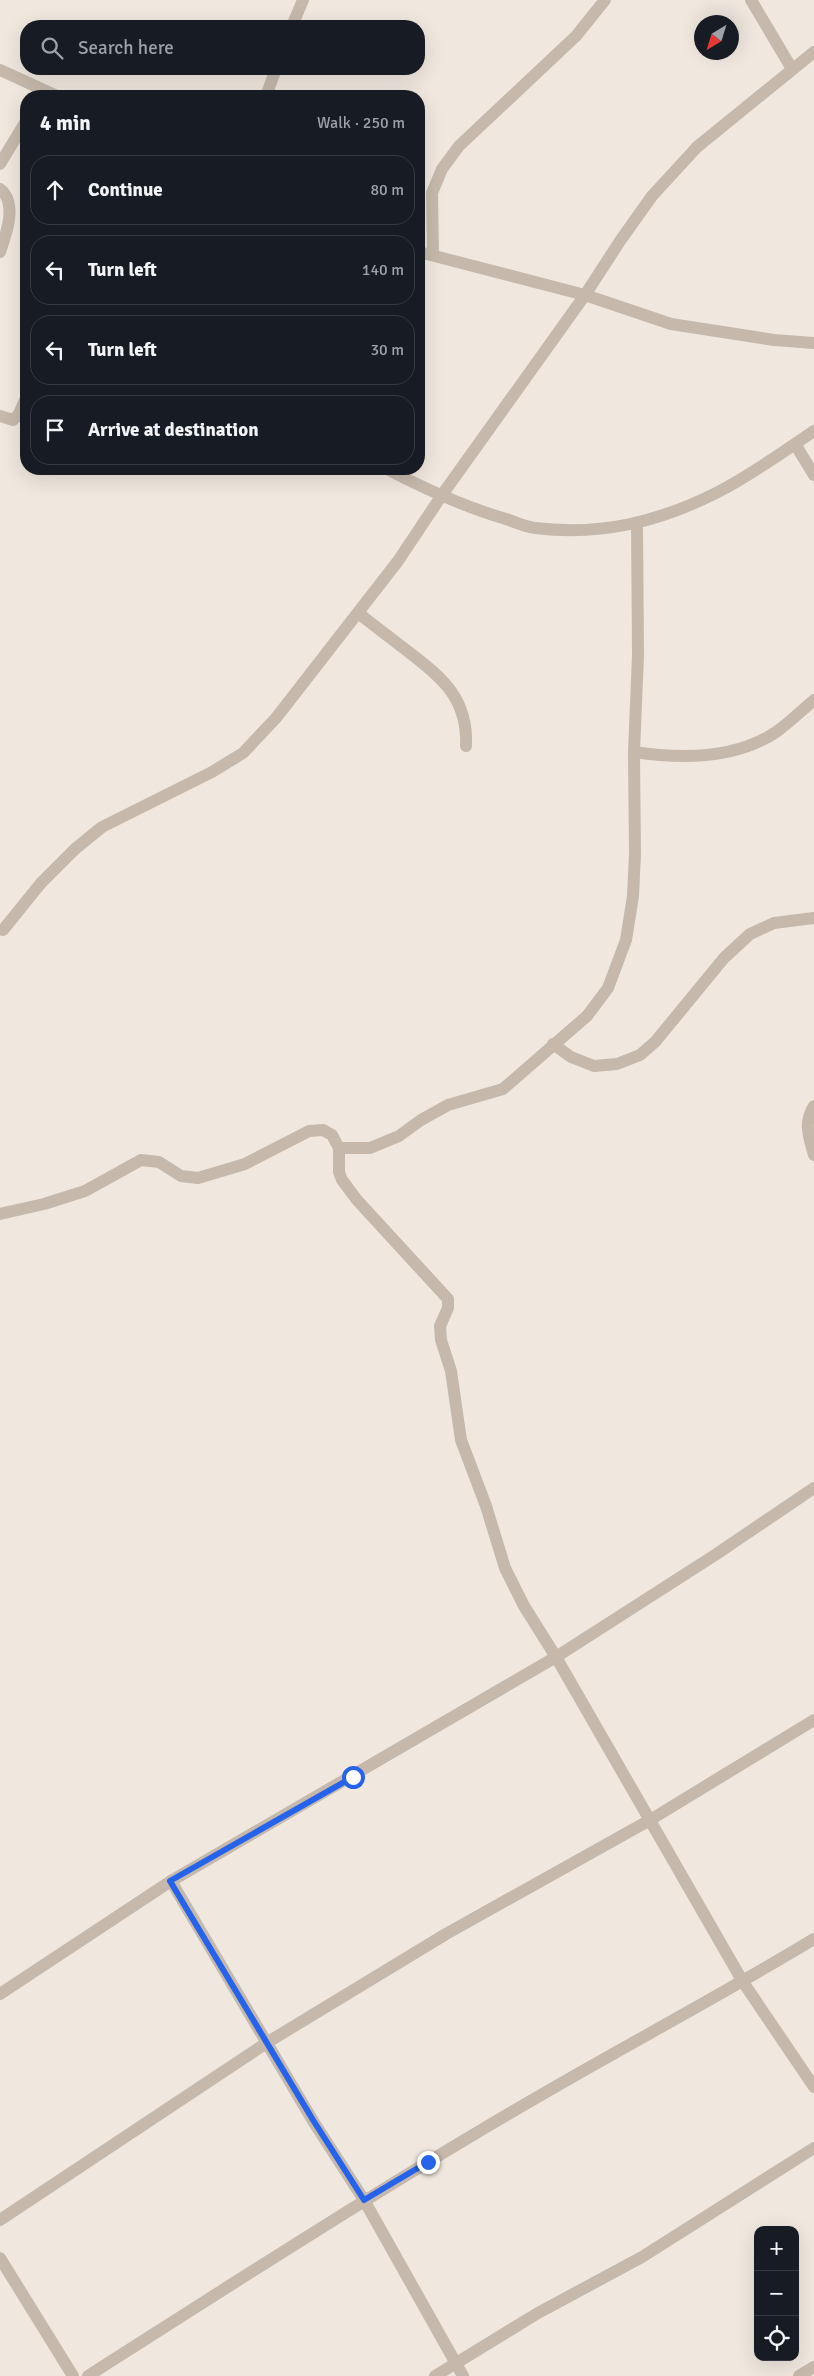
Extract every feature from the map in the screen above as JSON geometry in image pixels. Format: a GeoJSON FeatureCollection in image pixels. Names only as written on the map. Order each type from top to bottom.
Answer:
{"type":"FeatureCollection","features":[{"type":"Feature","properties":{"kind":"street"},"geometry":{"type":"LineString","coordinates":[[295,20],[303,0]]}},
{"type":"Feature","properties":{"kind":"street"},"geometry":{"type":"LineString","coordinates":[[433,255],[432,193],[442,168],[459,146],[576,36],[605,0]]}},
{"type":"Feature","properties":{"kind":"street"},"geometry":{"type":"LineString","coordinates":[[751,0],[792,69]]}},
{"type":"Feature","properties":{"kind":"street"},"geometry":{"type":"LineString","coordinates":[[3,930],[41,883],[75,849],[102,827],[212,772],[243,753],[276,718],[407,547],[585,295],[652,196],[690,154],[814,52]]}},
{"type":"Feature","properties":{"kind":"street"},"geometry":{"type":"LineString","coordinates":[[0,70],[37,90]]}},
{"type":"Feature","properties":{"kind":"street"},"geometry":{"type":"LineString","coordinates":[[268,90],[274,75]]}},
{"type":"Feature","properties":{"kind":"street"},"geometry":{"type":"LineString","coordinates":[[0,164],[20,131]]}},
{"type":"Feature","properties":{"kind":"street"},"geometry":{"type":"LineString","coordinates":[[0,189],[6,193],[10,208],[6,234],[0,252]]}},
{"type":"Feature","properties":{"kind":"street"},"geometry":{"type":"LineString","coordinates":[[425,253],[585,295],[671,324],[774,340],[814,342]]}},
{"type":"Feature","properties":{"kind":"street"},"geometry":{"type":"LineString","coordinates":[[0,416],[13,420],[20,412]]}},
{"type":"Feature","properties":{"kind":"street"},"geometry":{"type":"LineString","coordinates":[[400,475],[484,513],[534,528],[588,530],[637,524],[683,508],[719,491],[814,431]]}},
{"type":"Feature","properties":{"kind":"street"},"geometry":{"type":"LineString","coordinates":[[795,444],[814,474]]}},
{"type":"Feature","properties":{"kind":"street"},"geometry":{"type":"LineString","coordinates":[[339,1148],[370,1148],[399,1136],[448,1105],[480,1097],[503,1088],[587,1016],[608,988],[626,940],[633,896],[635,863],[634,752],[638,655],[637,524]]}},
{"type":"Feature","properties":{"kind":"street"},"geometry":{"type":"LineString","coordinates":[[358,613],[439,675],[451,690],[463,711],[467,732],[466,746]]}},
{"type":"Feature","properties":{"kind":"street"},"geometry":{"type":"LineString","coordinates":[[634,752],[664,757],[717,753],[750,746],[775,732],[814,700]]}},
{"type":"Feature","properties":{"kind":"street"},"geometry":{"type":"LineString","coordinates":[[553,1044],[571,1057],[594,1066],[617,1064],[640,1055],[655,1042],[724,958],[750,934],[774,923],[814,918]]}},
{"type":"Feature","properties":{"kind":"street"},"geometry":{"type":"LineString","coordinates":[[814,1106],[808,1116],[807,1129],[814,1155]]}},
{"type":"Feature","properties":{"kind":"street"},"geometry":{"type":"LineString","coordinates":[[0,1214],[44,1204],[85,1191],[141,1160],[159,1162],[181,1176],[198,1178],[244,1164],[309,1131],[323,1130],[332,1135],[339,1148],[339,1172],[342,1180],[357,1200],[448,1299],[448,1308],[440,1326],[441,1340],[452,1371],[461,1440],[486,1506],[505,1568],[524,1606],[556,1657],[743,1982],[814,2087]]}},
{"type":"Feature","properties":{"kind":"street"},"geometry":{"type":"LineString","coordinates":[[0,1994],[170,1881],[556,1657],[715,1555],[814,1488]]}},
{"type":"Feature","properties":{"kind":"street"},"geometry":{"type":"LineString","coordinates":[[0,2220],[268,2042],[446,1934],[650,1820],[814,1720]]}},
{"type":"Feature","properties":{"kind":"street"},"geometry":{"type":"LineString","coordinates":[[170,1881],[313,2120],[364,2200],[463,2376]]}},
{"type":"Feature","properties":{"kind":"street"},"geometry":{"type":"LineString","coordinates":[[88,2376],[364,2200],[523,2105],[743,1982],[814,1939]]}},
{"type":"Feature","properties":{"kind":"street"},"geometry":{"type":"LineString","coordinates":[[435,2376],[538,2313],[642,2257],[814,2148]]}},
{"type":"Feature","properties":{"kind":"street"},"geometry":{"type":"LineString","coordinates":[[0,2258],[73,2376]]}},
{"type":"Feature","properties":{"kind":"street"},"geometry":{"type":"LineString","coordinates":[[799,2376],[814,2367]]}},
{"type":"Feature","properties":{"kind":"route"},"geometry":{"type":"LineString","coordinates":[[353,1777],[170,1881],[313,2120],[364,2200],[428,2162]]}}]}
